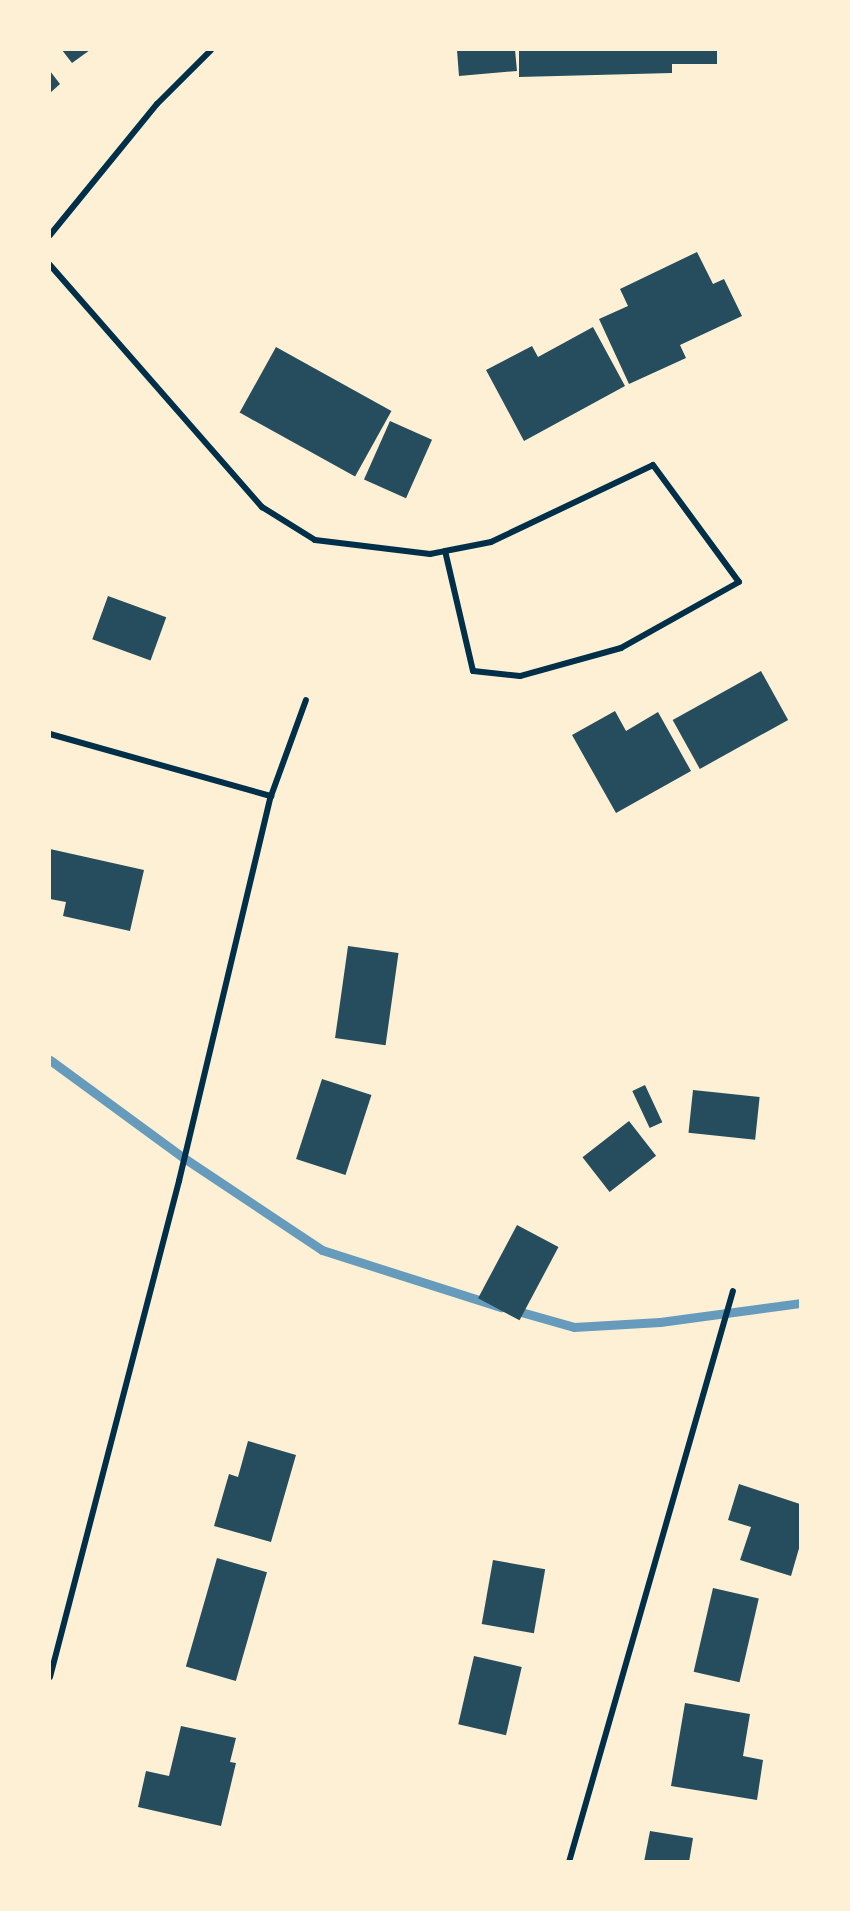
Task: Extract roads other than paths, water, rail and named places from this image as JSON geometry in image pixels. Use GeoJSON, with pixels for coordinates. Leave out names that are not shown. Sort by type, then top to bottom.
{"type":"FeatureCollection","features":[{"type":"Feature","properties":{"kind":"street"},"geometry":{"type":"LineString","coordinates":[[50,235],[157,104],[211,50]]}},
{"type":"Feature","properties":{"kind":"street"},"geometry":{"type":"LineString","coordinates":[[50,265],[262,507],[315,540],[430,554],[445,551],[491,542],[653,465],[739,582],[621,648],[520,676],[473,671],[445,551]]}},
{"type":"Feature","properties":{"kind":"street"},"geometry":{"type":"LineString","coordinates":[[50,1677],[52,1658],[179,1181],[271,796],[306,700]]}},
{"type":"Feature","properties":{"kind":"street"},"geometry":{"type":"LineString","coordinates":[[50,734],[271,796]]}},
{"type":"Feature","properties":{"kind":"street"},"geometry":{"type":"LineString","coordinates":[[569,1862],[733,1291]]}},
{"type":"Feature","properties":{"kind":"waterway"},"geometry":{"type":"LineString","coordinates":[[50,1060],[184,1158],[322,1250],[501,1307]]}},
{"type":"Feature","properties":{"kind":"waterway"},"geometry":{"type":"LineString","coordinates":[[514,1310],[574,1327],[660,1322],[800,1303]]}}]}
